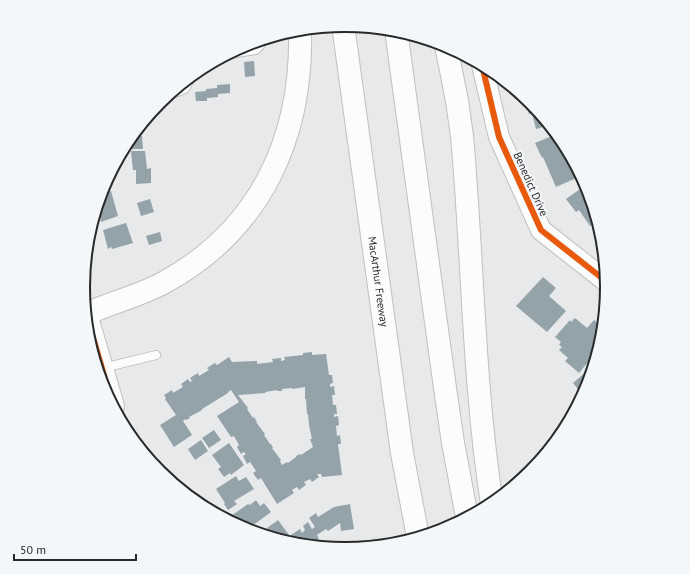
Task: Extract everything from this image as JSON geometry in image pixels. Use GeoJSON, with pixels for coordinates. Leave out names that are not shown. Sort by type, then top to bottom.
{"type":"FeatureCollection","features":[{"type":"Feature","properties":{"kind":"main road","name":"MacArthur Freeway"},"geometry":{"type":"LineString","coordinates":[[344,32],[401,446],[417,531]]}},
{"type":"Feature","properties":{"kind":"main road"},"geometry":{"type":"LineString","coordinates":[[91,310],[136,295],[164,282],[189,267],[214,249],[234,229],[253,205],[279,158],[287,134],[298,84],[300,36]]}},
{"type":"Feature","properties":{"kind":"main road"},"geometry":{"type":"LineString","coordinates":[[397,38],[445,388],[453,443],[466,511]]}},
{"type":"Feature","properties":{"kind":"main road"},"geometry":{"type":"LineString","coordinates":[[448,53],[462,136],[478,383],[485,456],[491,496]]}},
{"type":"Feature","properties":{"kind":"street","name":"Benedict Drive"},"geometry":{"type":"LineString","coordinates":[[484,73],[500,137],[541,230],[599,277]]}},
{"type":"Feature","properties":{"kind":"lane"},"geometry":{"type":"LineString","coordinates":[[246,52],[256,50],[259,47]]}},
{"type":"Feature","properties":{"kind":"lane"},"geometry":{"type":"LineString","coordinates":[[104,368],[156,355]]}},
{"type":"Feature","properties":{"kind":"building"},"geometry":{"type":"Polygon","coordinates":[[[254,61],[255,76],[245,77],[244,62],[254,61]]]}},
{"type":"Feature","properties":{"kind":"building"},"geometry":{"type":"Polygon","coordinates":[[[230,84],[230,93],[218,94],[218,97],[207,98],[207,101],[196,101],[195,92],[217,88],[217,85],[230,84]]]}},
{"type":"Feature","properties":{"kind":"building"},"geometry":{"type":"Polygon","coordinates":[[[532,114],[543,127],[536,129],[532,114]]]}},
{"type":"Feature","properties":{"kind":"building"},"geometry":{"type":"Polygon","coordinates":[[[140,136],[142,136],[143,149],[130,149],[140,136]]]}},
{"type":"Feature","properties":{"kind":"building"},"geometry":{"type":"Polygon","coordinates":[[[551,137],[576,178],[556,187],[535,143],[551,137]]]}},
{"type":"Feature","properties":{"kind":"building"},"geometry":{"type":"Polygon","coordinates":[[[131,151],[145,151],[147,169],[151,168],[151,183],[136,184],[136,170],[133,170],[131,151]]]}},
{"type":"Feature","properties":{"kind":"building"},"geometry":{"type":"Polygon","coordinates":[[[581,189],[592,225],[590,226],[579,210],[576,212],[566,199],[581,189]]]}},
{"type":"Feature","properties":{"kind":"building"},"geometry":{"type":"Polygon","coordinates":[[[111,191],[118,216],[101,222],[100,217],[108,192],[111,191]]]}},
{"type":"Feature","properties":{"kind":"building"},"geometry":{"type":"Polygon","coordinates":[[[150,199],[154,212],[141,216],[137,203],[150,199]]]}},
{"type":"Feature","properties":{"kind":"building"},"geometry":{"type":"Polygon","coordinates":[[[126,223],[133,243],[112,249],[111,247],[108,249],[103,230],[126,223]]]}},
{"type":"Feature","properties":{"kind":"building"},"geometry":{"type":"Polygon","coordinates":[[[160,232],[162,241],[149,245],[146,236],[160,232]]]}},
{"type":"Feature","properties":{"kind":"building"},"geometry":{"type":"Polygon","coordinates":[[[543,277],[556,288],[549,296],[566,311],[547,332],[516,306],[543,277]]]}},
{"type":"Feature","properties":{"kind":"building"},"geometry":{"type":"Polygon","coordinates":[[[575,318],[587,328],[594,320],[598,323],[588,362],[579,373],[565,361],[568,358],[559,350],[562,347],[559,345],[561,342],[555,337],[570,320],[571,322],[575,318]]]}},
{"type":"Feature","properties":{"kind":"building"},"geometry":{"type":"Polygon","coordinates":[[[312,352],[312,355],[326,354],[329,375],[332,375],[333,383],[330,384],[330,387],[334,386],[335,395],[332,395],[333,405],[336,405],[337,414],[334,414],[334,417],[338,416],[339,425],[336,426],[337,436],[340,435],[341,444],[338,444],[342,475],[322,477],[321,474],[317,474],[319,477],[312,482],[310,479],[304,482],[306,485],[299,490],[297,487],[292,490],[294,493],[277,504],[261,478],[258,480],[253,473],[256,471],[250,462],[247,464],[243,456],[246,454],[244,452],[241,454],[237,447],[239,445],[234,436],[231,437],[217,416],[239,402],[231,390],[189,417],[190,418],[183,421],[192,435],[174,447],[160,425],[176,415],[165,399],[166,398],[164,395],[172,390],[173,393],[183,387],[181,384],[188,379],[190,382],[192,381],[190,378],[198,373],[199,376],[209,370],[207,368],[215,363],[217,365],[229,357],[232,362],[257,361],[257,364],[273,362],[272,359],[281,358],[281,361],[285,360],[284,357],[303,355],[303,353],[312,352]],[[305,387],[282,389],[282,391],[277,390],[265,392],[266,393],[238,395],[265,434],[264,435],[271,444],[272,448],[281,460],[282,465],[287,462],[288,463],[296,456],[301,455],[313,447],[310,439],[312,439],[305,399],[305,387]]]}},
{"type":"Feature","properties":{"kind":"building"},"geometry":{"type":"Polygon","coordinates":[[[585,373],[579,390],[573,383],[585,373]]]}},
{"type":"Feature","properties":{"kind":"building"},"geometry":{"type":"Polygon","coordinates":[[[214,430],[221,440],[209,448],[202,438],[214,430]]]}},
{"type":"Feature","properties":{"kind":"building"},"geometry":{"type":"Polygon","coordinates":[[[201,440],[208,451],[195,460],[188,449],[201,440]]]}},
{"type":"Feature","properties":{"kind":"building"},"geometry":{"type":"Polygon","coordinates":[[[229,443],[244,465],[231,475],[230,473],[224,477],[218,469],[221,467],[212,455],[229,443]]]}},
{"type":"Feature","properties":{"kind":"building"},"geometry":{"type":"Polygon","coordinates":[[[236,476],[239,481],[246,477],[254,489],[234,501],[237,504],[228,510],[216,489],[236,476]]]}},
{"type":"Feature","properties":{"kind":"building"},"geometry":{"type":"Polygon","coordinates":[[[256,500],[260,506],[264,503],[271,512],[253,525],[231,516],[248,504],[250,505],[256,500]]]}},
{"type":"Feature","properties":{"kind":"building"},"geometry":{"type":"Polygon","coordinates":[[[350,504],[354,529],[341,531],[340,523],[328,531],[326,529],[317,535],[319,539],[317,540],[291,536],[300,529],[302,533],[305,530],[303,526],[308,522],[312,529],[315,527],[309,518],[316,513],[318,517],[334,507],[350,504]]]}},
{"type":"Feature","properties":{"kind":"building"},"geometry":{"type":"Polygon","coordinates":[[[278,520],[289,535],[268,530],[267,528],[278,520]]]}},
{"type":"Feature","properties":{"kind":"cycle path"},"geometry":{"type":"LineString","coordinates":[[484,73],[499,137],[541,230],[599,276]]}}]}
